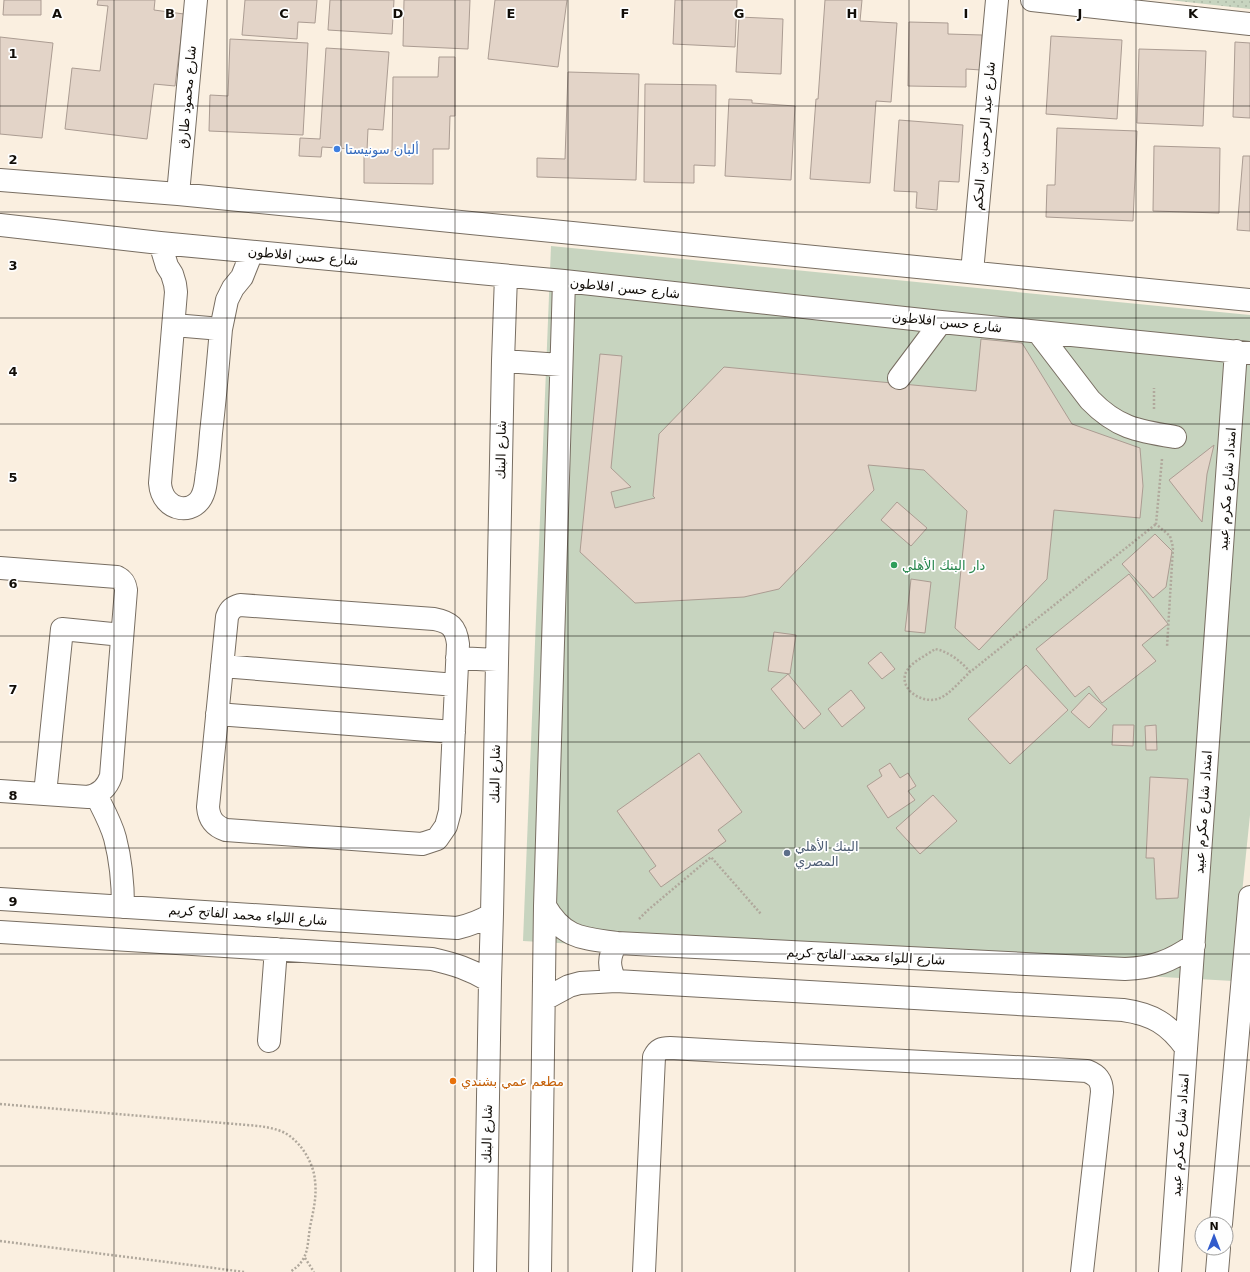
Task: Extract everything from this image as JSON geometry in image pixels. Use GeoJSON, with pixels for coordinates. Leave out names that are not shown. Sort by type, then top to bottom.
{"type":"FeatureCollection","features":[{"type":"Feature","properties":{"kind":"street","name":"شارع محمود طارق"},"geometry":{"type":"LineString","coordinates":[[178,194],[196,0]]}},
{"type":"Feature","properties":{"kind":"street","name":"شارع عبد الرحمن بن الحكم"},"geometry":{"type":"LineString","coordinates":[[972,272],[997,0]]}},
{"type":"Feature","properties":{"kind":"street"},"geometry":{"type":"LineString","coordinates":[[1032,0],[1250,24]]}},
{"type":"Feature","properties":{"kind":"street"},"geometry":{"type":"LineString","coordinates":[[0,180],[178,194],[1250,300]]}},
{"type":"Feature","properties":{"kind":"street","name":"شارع حسن افلاطون"},"geometry":{"type":"LineString","coordinates":[[0,225],[160,243],[564,281],[941,322],[1243,352]]}},
{"type":"Feature","properties":{"kind":"street"},"geometry":{"type":"LineString","coordinates":[[160,243],[166,266],[172,274],[175,284],[176,307],[160,483],[164,498],[176,507],[183,508],[197,503],[205,490],[210,453],[221,329],[227,300],[233,288],[242,277],[252,252]]}},
{"type":"Feature","properties":{"kind":"street","name":"شارع البنك"},"geometry":{"type":"LineString","coordinates":[[485,1272],[503,361],[506,276]]}},
{"type":"Feature","properties":{"kind":"street"},"geometry":{"type":"LineString","coordinates":[[540,1272],[545,999],[545,906],[564,281]]}},
{"type":"Feature","properties":{"kind":"street"},"geometry":{"type":"LineString","coordinates":[[898,378],[941,322]]}},
{"type":"Feature","properties":{"kind":"street"},"geometry":{"type":"LineString","coordinates":[[174,325],[221,329]]}},
{"type":"Feature","properties":{"kind":"street"},"geometry":{"type":"LineString","coordinates":[[1038,332],[1090,400],[1100,410],[1123,426],[1136,430],[1175,437]]}},
{"type":"Feature","properties":{"kind":"street","name":"امتداد شارع مكرم عبيد"},"geometry":{"type":"LineString","coordinates":[[1170,1272],[1194,944],[1242,396],[1243,352]]}},
{"type":"Feature","properties":{"kind":"street"},"geometry":{"type":"LineString","coordinates":[[503,361],[561,365]]}},
{"type":"Feature","properties":{"kind":"street"},"geometry":{"type":"LineString","coordinates":[[0,568],[117,577],[122,579],[126,590],[111,776],[108,783],[103,790],[96,795],[88,797],[0,791]]}},
{"type":"Feature","properties":{"kind":"street"},"geometry":{"type":"LineString","coordinates":[[240,605],[443,620],[451,626],[457,634],[457,658],[450,811],[446,826],[437,839],[422,844],[226,830],[218,827],[213,822],[209,815],[208,807],[217,714],[227,616],[229,611],[234,607],[240,605]]}},
{"type":"Feature","properties":{"kind":"street"},"geometry":{"type":"LineString","coordinates":[[46,794],[62,629],[122,635]]}},
{"type":"Feature","properties":{"kind":"street"},"geometry":{"type":"LineString","coordinates":[[457,658],[497,660]]}},
{"type":"Feature","properties":{"kind":"street"},"geometry":{"type":"LineString","coordinates":[[222,666],[456,685]]}},
{"type":"Feature","properties":{"kind":"street"},"geometry":{"type":"LineString","coordinates":[[217,714],[454,732]]}},
{"type":"Feature","properties":{"kind":"street"},"geometry":{"type":"LineString","coordinates":[[96,795],[107,816],[115,838],[122,878],[123,907]]}},
{"type":"Feature","properties":{"kind":"street"},"geometry":{"type":"LineString","coordinates":[[1222,1216],[1246,982],[1250,897]]}},
{"type":"Feature","properties":{"kind":"street","name":"شارع اللواء محمد الفاتح كريم"},"geometry":{"type":"LineString","coordinates":[[0,899],[457,928],[471,925],[492,914]]}},
{"type":"Feature","properties":{"kind":"street","name":"شارع اللواء محمد الفاتح كريم"},"geometry":{"type":"LineString","coordinates":[[545,906],[551,917],[569,933],[579,937],[617,943],[1125,969],[1139,969],[1168,961],[1182,954],[1194,944]]}},
{"type":"Feature","properties":{"kind":"street"},"geometry":{"type":"LineString","coordinates":[[432,959],[438,957],[446,947],[446,933],[442,927]]}},
{"type":"Feature","properties":{"kind":"street"},"geometry":{"type":"LineString","coordinates":[[0,932],[432,959],[462,966],[490,981]]}},
{"type":"Feature","properties":{"kind":"street"},"geometry":{"type":"LineString","coordinates":[[616,981],[612,974],[610,958],[612,950],[617,943]]}},
{"type":"Feature","properties":{"kind":"street"},"geometry":{"type":"LineString","coordinates":[[269,1041],[276,949]]}},
{"type":"Feature","properties":{"kind":"street"},"geometry":{"type":"LineString","coordinates":[[545,999],[569,986],[580,983],[616,981],[1123,1010],[1138,1012],[1152,1017],[1177,1035],[1186,1048]]}},
{"type":"Feature","properties":{"kind":"street"},"geometry":{"type":"LineString","coordinates":[[644,1272],[654,1057],[656,1052],[662,1048],[1087,1070],[1095,1074],[1102,1083],[1102,1092],[1082,1272]]}},
{"type":"Feature","properties":{"kind":"street"},"geometry":{"type":"LineString","coordinates":[[1217,1272],[1218,1256]]}},
{"type":"Feature","properties":{"kind":"path"},"geometry":{"type":"LineString","coordinates":[[970,672],[952,656],[939,650],[935,650],[911,666],[905,675],[905,681],[909,690],[919,698],[932,700],[939,699],[944,696],[970,672],[1156,524],[1162,456]]}},
{"type":"Feature","properties":{"kind":"path"},"geometry":{"type":"LineString","coordinates":[[1156,524],[1170,536],[1174,547],[1167,647]]}},
{"type":"Feature","properties":{"kind":"path"},"geometry":{"type":"LineString","coordinates":[[617,943],[648,910],[711,857],[761,914]]}},
{"type":"Feature","properties":{"kind":"path"},"geometry":{"type":"LineString","coordinates":[[0,1104],[247,1124],[267,1127],[284,1133],[299,1144],[310,1161],[316,1180],[315,1201],[305,1258],[298,1267],[290,1272]]}},
{"type":"Feature","properties":{"kind":"path"},"geometry":{"type":"LineString","coordinates":[[0,1241],[245,1272]]}},
{"type":"Feature","properties":{"kind":"path"},"geometry":{"type":"LineString","coordinates":[[305,1258],[314,1272]]}},
{"type":"Feature","properties":{"kind":"green space"},"geometry":{"type":"Polygon","coordinates":[[[1169,0],[1250,0],[1250,9],[1169,0]]]}},
{"type":"Feature","properties":{"kind":"green space","name":"دار البنك الأهلي"},"geometry":{"type":"Polygon","coordinates":[[[551,246],[1250,315],[1250,815],[1233,981],[523,941],[551,246]]]}},
{"type":"Feature","properties":{"kind":"building"},"geometry":{"type":"Polygon","coordinates":[[[4,0],[41,0],[41,15],[3,15],[4,0]]]}},
{"type":"Feature","properties":{"kind":"building"},"geometry":{"type":"Polygon","coordinates":[[[98,0],[155,0],[154,10],[184,14],[175,86],[154,84],[147,139],[65,129],[72,68],[100,71],[108,6],[97,5],[98,0]]]}},
{"type":"Feature","properties":{"kind":"building"},"geometry":{"type":"Polygon","coordinates":[[[245,0],[317,0],[315,23],[298,22],[297,39],[242,35],[245,0]]]}},
{"type":"Feature","properties":{"kind":"building"},"geometry":{"type":"Polygon","coordinates":[[[330,0],[394,0],[392,34],[328,30],[330,0]]]}},
{"type":"Feature","properties":{"kind":"building"},"geometry":{"type":"Polygon","coordinates":[[[404,0],[470,0],[468,49],[403,46],[404,0]]]}},
{"type":"Feature","properties":{"kind":"building"},"geometry":{"type":"Polygon","coordinates":[[[495,0],[567,0],[558,67],[488,59],[495,0]]]}},
{"type":"Feature","properties":{"kind":"building"},"geometry":{"type":"Polygon","coordinates":[[[675,0],[737,0],[735,47],[673,44],[675,0]]]}},
{"type":"Feature","properties":{"kind":"building"},"geometry":{"type":"Polygon","coordinates":[[[825,0],[862,0],[860,21],[897,23],[891,102],[876,101],[870,183],[810,179],[816,99],[818,99],[825,0]]]}},
{"type":"Feature","properties":{"kind":"building"},"geometry":{"type":"Polygon","coordinates":[[[739,17],[783,19],[781,74],[736,72],[739,17]]]}},
{"type":"Feature","properties":{"kind":"building"},"geometry":{"type":"Polygon","coordinates":[[[909,22],[948,23],[948,34],[982,35],[981,70],[966,69],[966,87],[908,86],[909,22]]]}},
{"type":"Feature","properties":{"kind":"building"},"geometry":{"type":"Polygon","coordinates":[[[1051,36],[1122,40],[1117,119],[1046,114],[1051,36]]]}},
{"type":"Feature","properties":{"kind":"building"},"geometry":{"type":"Polygon","coordinates":[[[0,37],[53,43],[42,138],[0,134],[0,37]]]}},
{"type":"Feature","properties":{"kind":"building"},"geometry":{"type":"Polygon","coordinates":[[[230,39],[308,43],[303,135],[209,131],[210,95],[228,96],[230,39]]]}},
{"type":"Feature","properties":{"kind":"building"},"geometry":{"type":"Polygon","coordinates":[[[1235,42],[1250,43],[1250,118],[1233,117],[1235,42]]]}},
{"type":"Feature","properties":{"kind":"building"},"geometry":{"type":"Polygon","coordinates":[[[326,48],[389,52],[383,130],[368,129],[367,150],[322,147],[321,157],[299,156],[300,138],[320,139],[326,48]]]}},
{"type":"Feature","properties":{"kind":"building"},"geometry":{"type":"Polygon","coordinates":[[[1139,49],[1206,51],[1203,126],[1137,123],[1139,49]]]}},
{"type":"Feature","properties":{"kind":"building"},"geometry":{"type":"Polygon","coordinates":[[[439,57],[455,57],[455,116],[450,116],[449,149],[433,149],[433,184],[364,183],[364,150],[392,151],[393,77],[438,77],[439,57]]]}},
{"type":"Feature","properties":{"kind":"building"},"geometry":{"type":"Polygon","coordinates":[[[568,72],[639,74],[636,180],[537,177],[537,158],[565,159],[568,72]]]}},
{"type":"Feature","properties":{"kind":"building"},"geometry":{"type":"Polygon","coordinates":[[[645,84],[716,85],[715,166],[694,165],[694,183],[644,182],[645,84]]]}},
{"type":"Feature","properties":{"kind":"building"},"geometry":{"type":"Polygon","coordinates":[[[729,99],[752,100],[752,103],[795,106],[791,180],[725,176],[729,99]]]}},
{"type":"Feature","properties":{"kind":"building"},"geometry":{"type":"Polygon","coordinates":[[[899,120],[963,125],[959,182],[939,181],[937,210],[916,208],[917,192],[894,191],[899,120]]]}},
{"type":"Feature","properties":{"kind":"building"},"geometry":{"type":"Polygon","coordinates":[[[1057,128],[1137,131],[1133,221],[1046,217],[1047,185],[1055,185],[1057,128]]]}},
{"type":"Feature","properties":{"kind":"building"},"geometry":{"type":"Polygon","coordinates":[[[1154,146],[1220,148],[1219,213],[1153,211],[1154,146]]]}},
{"type":"Feature","properties":{"kind":"building"},"geometry":{"type":"Polygon","coordinates":[[[1243,156],[1250,156],[1250,231],[1237,230],[1243,156]]]}},
{"type":"Feature","properties":{"kind":"building"},"geometry":{"type":"Polygon","coordinates":[[[981,339],[1022,343],[1072,424],[1140,448],[1143,486],[1140,518],[1054,510],[1047,579],[979,650],[955,628],[967,511],[924,470],[868,465],[874,490],[779,589],[744,597],[635,603],[580,552],[600,354],[622,356],[611,468],[631,487],[611,492],[615,508],[655,498],[653,496],[659,434],[724,367],[976,391],[981,339]]]}},
{"type":"Feature","properties":{"kind":"building"},"geometry":{"type":"Polygon","coordinates":[[[1214,445],[1207,474],[1202,522],[1169,480],[1214,445]]]}},
{"type":"Feature","properties":{"kind":"building"},"geometry":{"type":"Polygon","coordinates":[[[897,502],[927,528],[911,546],[881,520],[897,502]]]}},
{"type":"Feature","properties":{"kind":"building"},"geometry":{"type":"Polygon","coordinates":[[[1155,534],[1172,551],[1166,587],[1153,598],[1122,564],[1155,534]]]}},
{"type":"Feature","properties":{"kind":"building"},"geometry":{"type":"Polygon","coordinates":[[[1129,574],[1168,624],[1142,645],[1156,661],[1102,703],[1089,686],[1075,697],[1036,649],[1129,574]]]}},
{"type":"Feature","properties":{"kind":"building"},"geometry":{"type":"Polygon","coordinates":[[[911,579],[931,582],[925,633],[905,631],[911,579]]]}},
{"type":"Feature","properties":{"kind":"building"},"geometry":{"type":"Polygon","coordinates":[[[774,632],[796,635],[790,674],[768,671],[774,632]]]}},
{"type":"Feature","properties":{"kind":"building"},"geometry":{"type":"Polygon","coordinates":[[[881,652],[895,669],[882,679],[868,663],[881,652]]]}},
{"type":"Feature","properties":{"kind":"building"},"geometry":{"type":"Polygon","coordinates":[[[1026,665],[1068,710],[1010,764],[968,719],[1026,665]]]}},
{"type":"Feature","properties":{"kind":"building"},"geometry":{"type":"Polygon","coordinates":[[[788,674],[821,714],[804,729],[771,689],[788,674]]]}},
{"type":"Feature","properties":{"kind":"building"},"geometry":{"type":"Polygon","coordinates":[[[851,690],[865,708],[842,727],[828,709],[851,690]]]}},
{"type":"Feature","properties":{"kind":"building"},"geometry":{"type":"Polygon","coordinates":[[[1089,693],[1107,709],[1089,728],[1071,712],[1089,693]]]}},
{"type":"Feature","properties":{"kind":"building"},"geometry":{"type":"Polygon","coordinates":[[[1113,725],[1134,725],[1133,746],[1112,745],[1113,725]]]}},
{"type":"Feature","properties":{"kind":"building"},"geometry":{"type":"Polygon","coordinates":[[[1156,725],[1157,750],[1146,750],[1145,726],[1156,725]]]}},
{"type":"Feature","properties":{"kind":"building"},"geometry":{"type":"Polygon","coordinates":[[[699,753],[742,812],[718,830],[726,841],[661,887],[649,871],[656,866],[617,811],[699,753]]]}},
{"type":"Feature","properties":{"kind":"building"},"geometry":{"type":"Polygon","coordinates":[[[890,763],[900,778],[908,773],[916,786],[908,791],[915,800],[888,818],[867,786],[882,776],[879,770],[890,763]]]}},
{"type":"Feature","properties":{"kind":"building"},"geometry":{"type":"Polygon","coordinates":[[[1150,777],[1188,779],[1178,898],[1156,899],[1154,858],[1146,858],[1150,777]]]}},
{"type":"Feature","properties":{"kind":"building"},"geometry":{"type":"Polygon","coordinates":[[[933,795],[957,821],[920,854],[896,828],[933,795]]]}},
{"type":"Feature","properties":{"kind":"place","name":"ألبان سونيستا"},"geometry":{"type":"Point","coordinates":[337,149]}},
{"type":"Feature","properties":{"kind":"place","name":"دار البنك الأهلي"},"geometry":{"type":"Point","coordinates":[894,565]}},
{"type":"Feature","properties":{"kind":"place","name":"البنك الأهلي المصري"},"geometry":{"type":"Point","coordinates":[787,853]}},
{"type":"Feature","properties":{"kind":"place","name":"مطعم عمي بشندي"},"geometry":{"type":"Point","coordinates":[453,1081]}}]}
